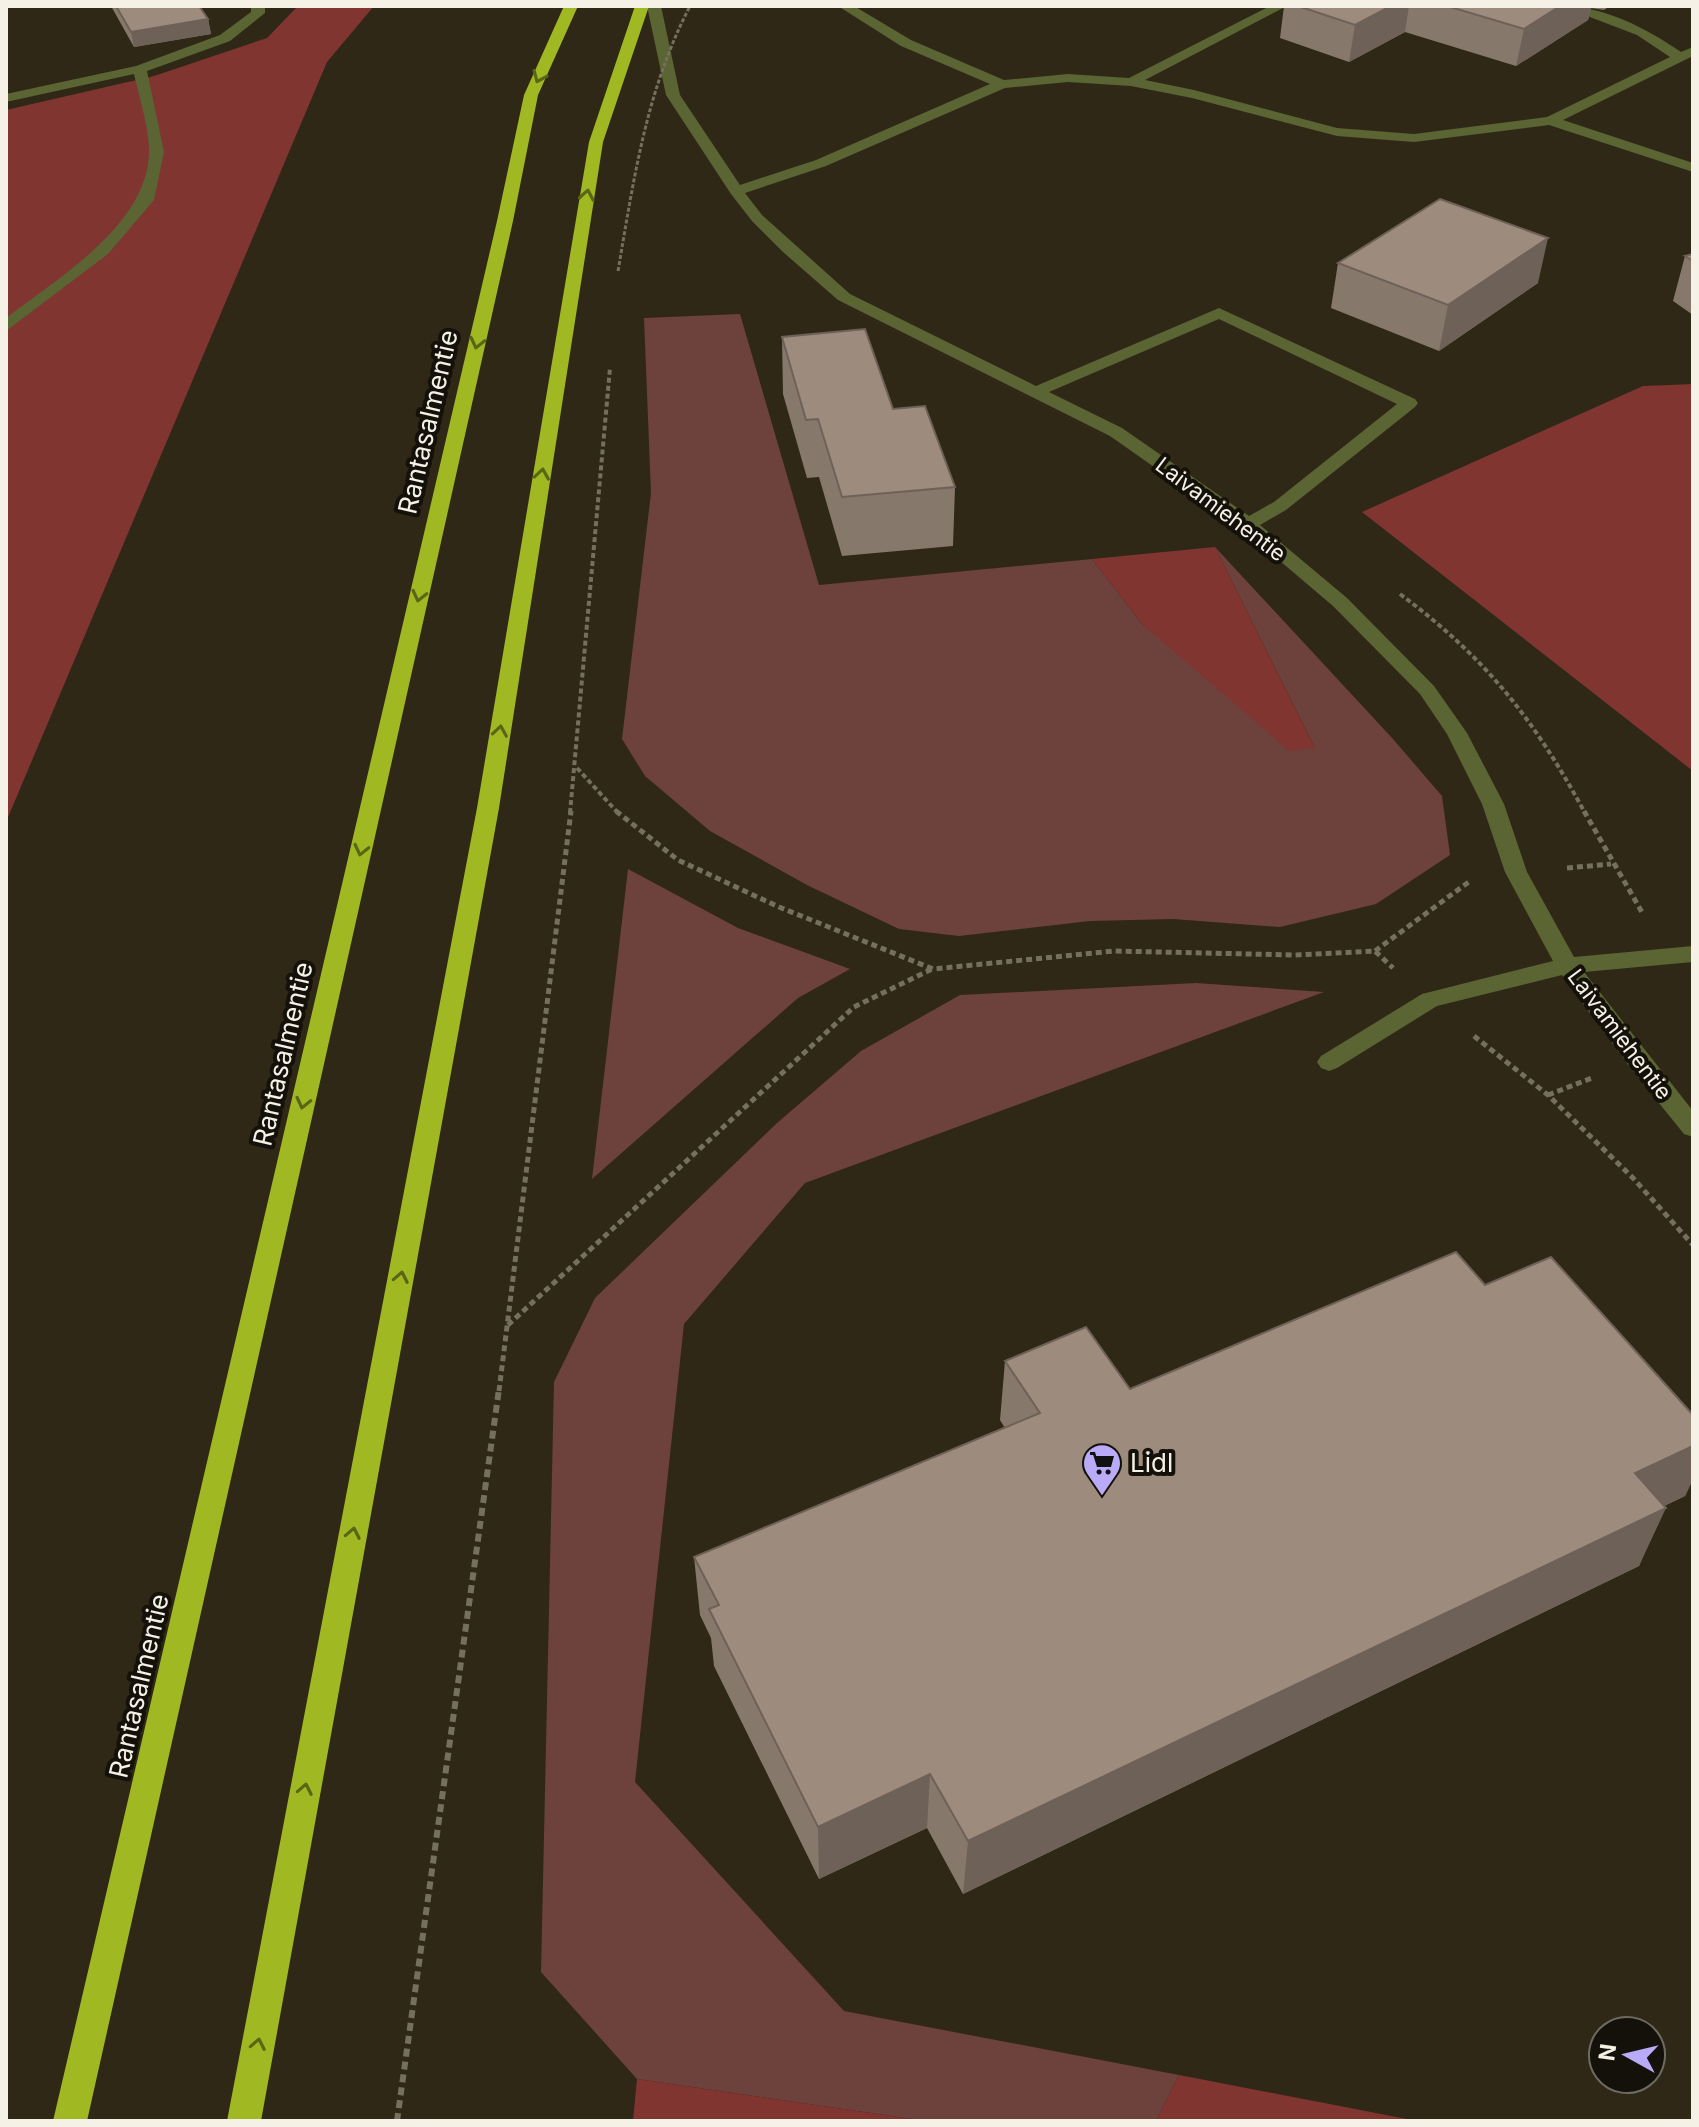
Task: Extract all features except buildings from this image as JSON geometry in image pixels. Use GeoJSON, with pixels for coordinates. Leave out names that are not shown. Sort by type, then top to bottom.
{"type":"FeatureCollection","features":[{"type":"Feature","properties":{"kind":"highway","name":"Rantasalmentie"},"geometry":{"type":"LineString","coordinates":[[70,2121],[531,95],[571,6]]}},
{"type":"Feature","properties":{"kind":"highway"},"geometry":{"type":"LineString","coordinates":[[244,2121],[488,808],[596,142],[642,6]]}},
{"type":"Feature","properties":{"kind":"street"},"geometry":{"type":"LineString","coordinates":[[6,98],[140,69],[225,38],[258,13],[258,6]]}},
{"type":"Feature","properties":{"kind":"street","name":"Laivamiehentie"},"geometry":{"type":"LineString","coordinates":[[654,6],[673,95],[757,218],[844,297],[1116,432],[1248,524],[1340,602],[1427,690],[1457,733],[1493,804],[1516,872],[1567,966],[1637,1060],[1693,1128]]}},
{"type":"Feature","properties":{"kind":"street"},"geometry":{"type":"LineString","coordinates":[[845,6],[906,43],[1002,84]]}},
{"type":"Feature","properties":{"kind":"street"},"geometry":{"type":"LineString","coordinates":[[1131,82],[1280,6]]}},
{"type":"Feature","properties":{"kind":"street"},"geometry":{"type":"LineString","coordinates":[[1568,6],[1642,32],[1686,54]]}},
{"type":"Feature","properties":{"kind":"street"},"geometry":{"type":"LineString","coordinates":[[736,191],[821,163],[1002,84],[1068,78],[1131,82],[1194,94],[1337,132],[1414,138],[1550,121],[1686,54]]}},
{"type":"Feature","properties":{"kind":"street"},"geometry":{"type":"LineString","coordinates":[[6,326],[102,251],[146,200],[157,152],[140,69]]}},
{"type":"Feature","properties":{"kind":"street"},"geometry":{"type":"LineString","coordinates":[[1550,121],[1693,168]]}},
{"type":"Feature","properties":{"kind":"street"},"geometry":{"type":"LineString","coordinates":[[1038,391],[1219,313],[1409,403],[1280,506],[1248,524]]}},
{"type":"Feature","properties":{"kind":"street"},"geometry":{"type":"LineString","coordinates":[[1329,1062],[1430,1000],[1567,966],[1693,954]]}},
{"type":"Feature","properties":{"kind":"path"},"geometry":{"type":"LineString","coordinates":[[617,287],[644,123],[676,33],[690,6]]}},
{"type":"Feature","properties":{"kind":"path"},"geometry":{"type":"LineString","coordinates":[[397,2121],[508,1325],[576,767],[610,364]]}},
{"type":"Feature","properties":{"kind":"path"},"geometry":{"type":"LineString","coordinates":[[576,767],[622,817],[678,860],[779,907],[933,969]]}},
{"type":"Feature","properties":{"kind":"path"},"geometry":{"type":"LineString","coordinates":[[508,1325],[854,1007],[933,969],[1114,951],[1294,955],[1375,951],[1430,1000],[1548,1095],[1633,1178],[1693,1245]]}},
{"type":"Feature","properties":{"kind":"shaded area"},"geometry":{"type":"Polygon","coordinates":[[[298,6],[374,6],[327,62],[6,822],[6,110],[154,76],[267,38],[298,6]]]}},
{"type":"Feature","properties":{"kind":"shaded area"},"geometry":{"type":"Polygon","coordinates":[[[740,314],[819,585],[1092,559],[1142,624],[1315,748],[1215,547],[1442,796],[1450,855],[1376,904],[1280,927],[1173,919],[1090,921],[959,936],[899,929],[807,885],[710,831],[645,776],[622,739],[651,493],[644,318],[740,314]]]}},
{"type":"Feature","properties":{"kind":"shaded area"},"geometry":{"type":"Polygon","coordinates":[[[1693,384],[1693,771],[1362,512],[1643,386],[1693,384]]]}},
{"type":"Feature","properties":{"kind":"shaded area"},"geometry":{"type":"Polygon","coordinates":[[[1215,547],[1315,748],[1289,751],[1142,624],[1092,559],[1215,547]]]}},
{"type":"Feature","properties":{"kind":"shaded area"},"geometry":{"type":"Polygon","coordinates":[[[628,869],[738,928],[850,969],[798,998],[592,1179],[628,869]]]}},
{"type":"Feature","properties":{"kind":"shaded area"},"geometry":{"type":"Polygon","coordinates":[[[1196,983],[1324,992],[805,1183],[684,1324],[635,1782],[844,2011],[1179,2075],[1156,2121],[926,2121],[637,2079],[541,1972],[554,1382],[595,1298],[777,1123],[861,1051],[960,995],[1196,983]]]}},
{"type":"Feature","properties":{"kind":"shaded area"},"geometry":{"type":"Polygon","coordinates":[[[1179,2075],[1417,2121],[1156,2121],[1179,2075]]]}},
{"type":"Feature","properties":{"kind":"shaded area"},"geometry":{"type":"Polygon","coordinates":[[[637,2079],[926,2121],[633,2121],[637,2079]]]}},
{"type":"Feature","properties":{"kind":"place","name":"Lidl"},"geometry":{"type":"Point","coordinates":[1102,1497]}}]}
